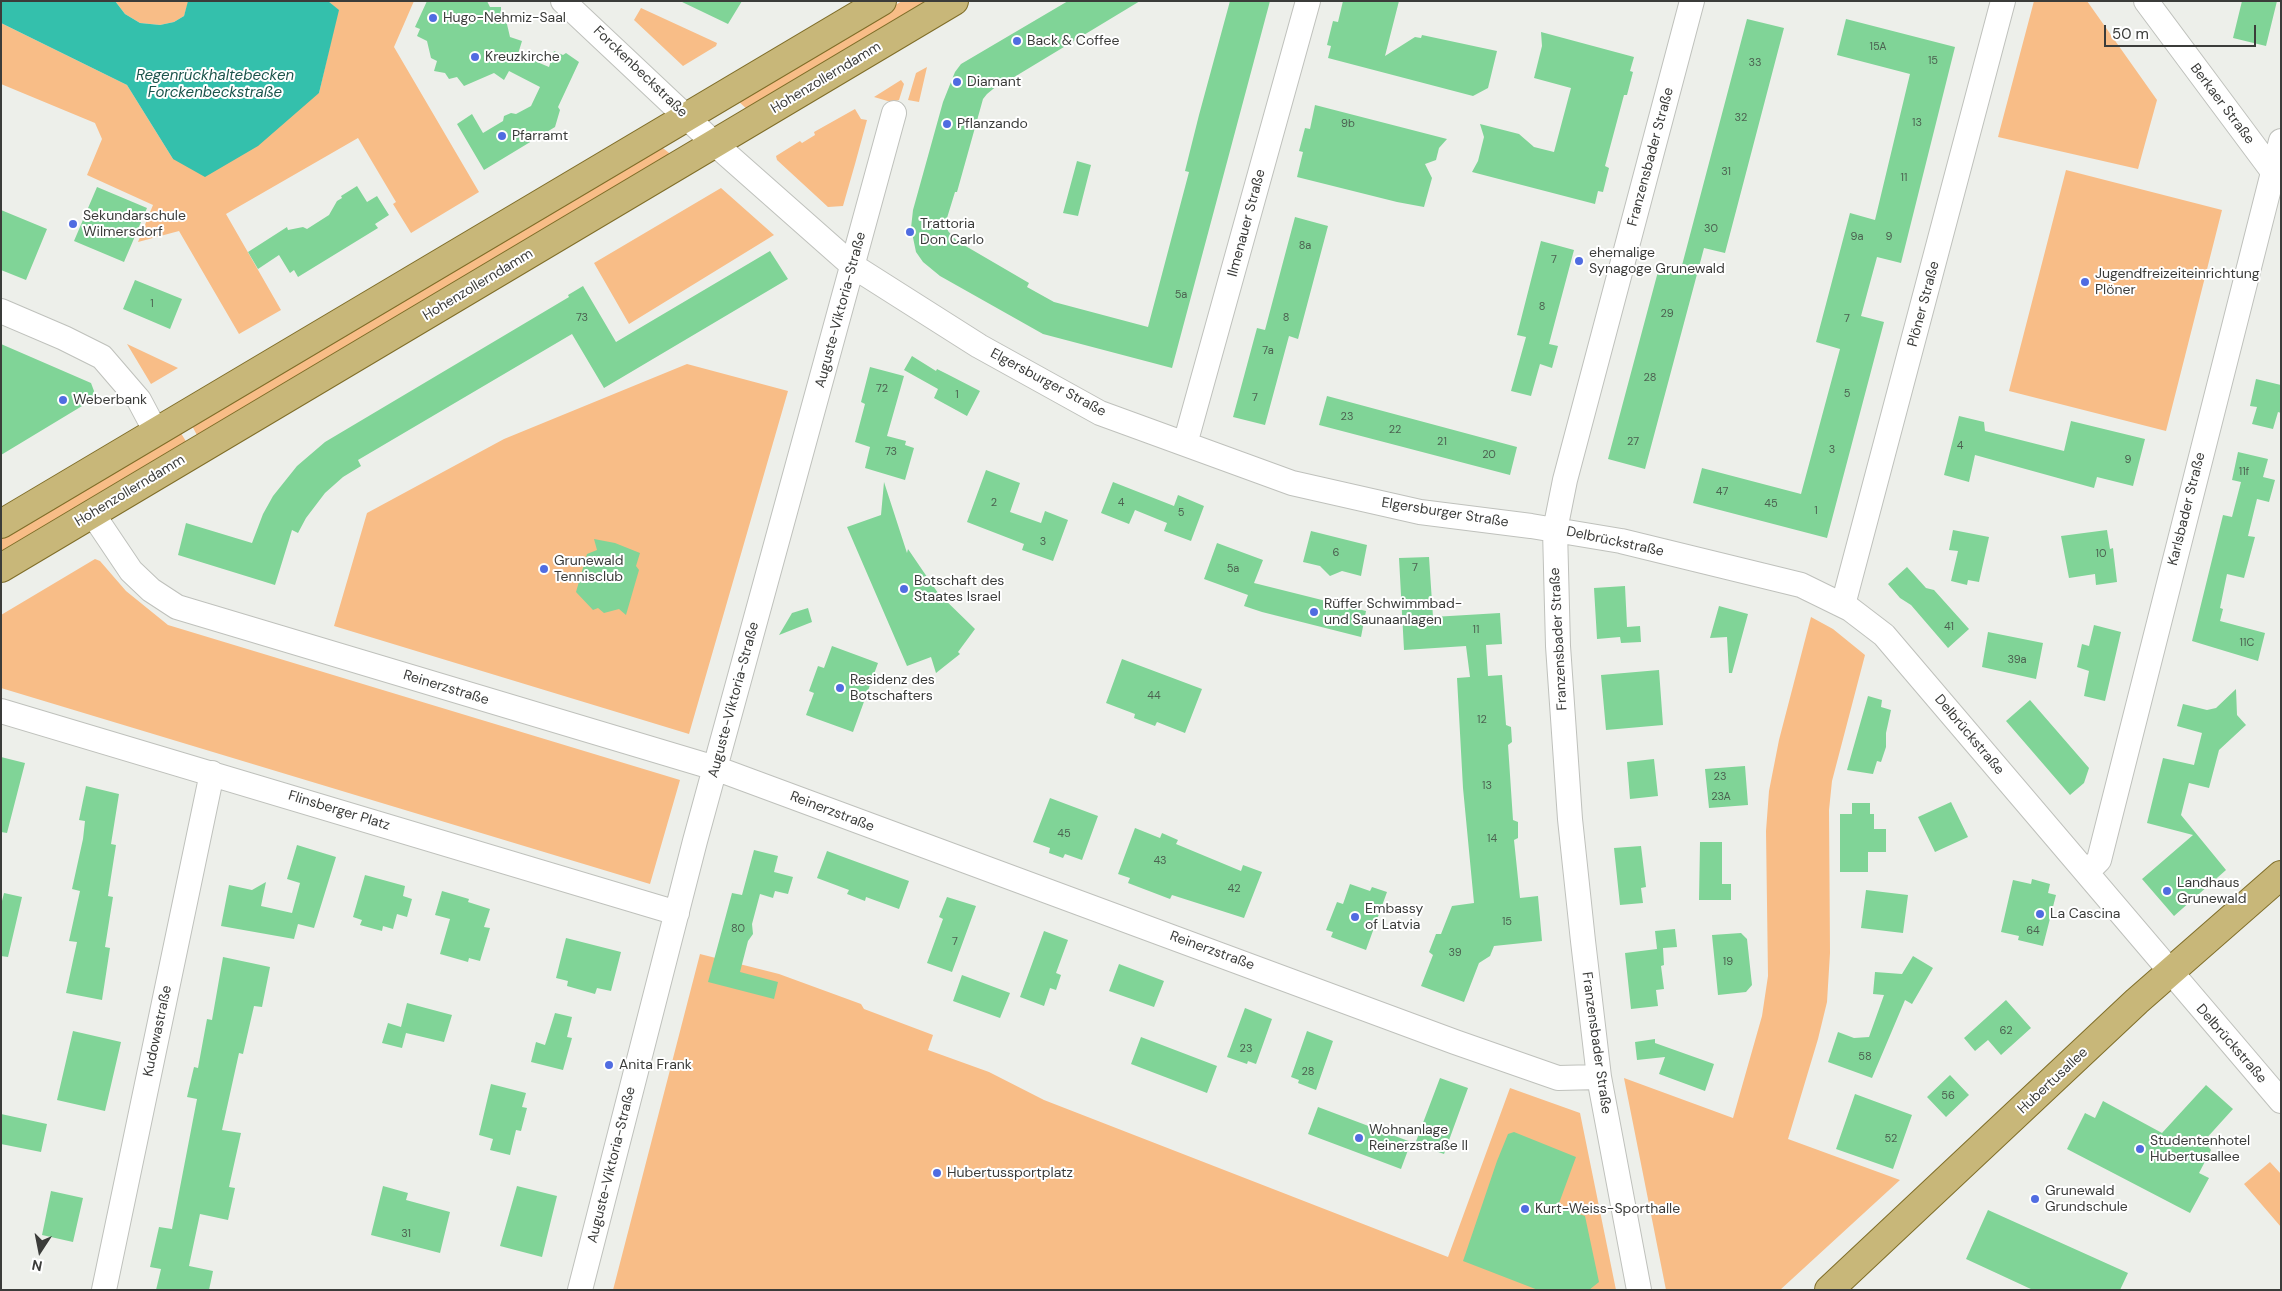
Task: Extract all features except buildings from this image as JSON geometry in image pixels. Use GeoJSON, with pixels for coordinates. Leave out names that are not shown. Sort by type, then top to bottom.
{"type":"FeatureCollection","features":[{"type":"Feature","properties":{"kind":"main road"},"geometry":{"type":"LineString","coordinates":[[1,524],[882,1]]}},
{"type":"Feature","properties":{"kind":"main road","name":"Hohenzollerndamm"},"geometry":{"type":"LineString","coordinates":[[1,568],[954,1]]}},
{"type":"Feature","properties":{"kind":"main road","name":"Hubertusallee"},"geometry":{"type":"LineString","coordinates":[[1828,1290],[2170,973],[2281,875]]}},
{"type":"Feature","properties":{"kind":"street","name":"Forckenbeckstraße"},"geometry":{"type":"LineString","coordinates":[[563,1],[715,144]]}},
{"type":"Feature","properties":{"kind":"street","name":"Ilmenauer Straße"},"geometry":{"type":"LineString","coordinates":[[1185,444],[1308,1]]}},
{"type":"Feature","properties":{"kind":"street","name":"Franzensbader Straße"},"geometry":{"type":"LineString","coordinates":[[1639,1290],[1599,1077],[1570,820],[1558,646],[1555,530],[1565,480],[1692,1]]}},
{"type":"Feature","properties":{"kind":"street","name":"Plöner Straße"},"geometry":{"type":"LineString","coordinates":[[1843,605],[2003,1]]}},
{"type":"Feature","properties":{"kind":"street","name":"Berkaer Straße"},"geometry":{"type":"LineString","coordinates":[[2146,1],[2277,177]]}},
{"type":"Feature","properties":{"kind":"street","name":"Auguste-Viktoria-Straße"},"geometry":{"type":"LineString","coordinates":[[580,1290],[715,768],[894,113]]}},
{"type":"Feature","properties":{"kind":"street","name":"Karlsbader Straße"},"geometry":{"type":"LineString","coordinates":[[2087,872],[2099,860],[2277,177],[2281,141]]}},
{"type":"Feature","properties":{"kind":"street","name":"Elgersburger Straße"},"geometry":{"type":"LineString","coordinates":[[715,144],[853,266],[979,346],[1100,413],[1292,483],[1420,512],[1555,530]]}},
{"type":"Feature","properties":{"kind":"street"},"geometry":{"type":"LineString","coordinates":[[1,311],[64,338],[102,357],[138,400],[156,432]]}},
{"type":"Feature","properties":{"kind":"street","name":"Reinerzstraße"},"geometry":{"type":"LineString","coordinates":[[92,513],[131,571],[151,590],[177,607],[715,768],[1455,1042],[1558,1078],[1599,1077]]}},
{"type":"Feature","properties":{"kind":"street","name":"Delbrückstraße"},"geometry":{"type":"LineString","coordinates":[[1555,530],[1621,542],[1801,586],[1843,605],[1884,635],[2281,1101]]}},
{"type":"Feature","properties":{"kind":"street","name":"Flinsberger Platz"},"geometry":{"type":"LineString","coordinates":[[1,711],[677,913]]}},
{"type":"Feature","properties":{"kind":"street","name":"Kudowastraße"},"geometry":{"type":"LineString","coordinates":[[104,1290],[212,773]]}},
{"type":"Feature","properties":{"kind":"shaded area"},"geometry":{"type":"Polygon","coordinates":[[[115,1],[188,1],[188,3],[184,16],[174,22],[160,25],[140,23],[125,14],[115,1]]]}},
{"type":"Feature","properties":{"kind":"shaded area"},"geometry":{"type":"Polygon","coordinates":[[[328,1],[414,1],[394,47],[479,192],[411,233],[393,204],[396,202],[358,138],[226,214],[281,310],[239,334],[179,231],[138,242],[153,205],[87,175],[102,139],[95,123],[1,84],[1,23],[127,85],[173,159],[319,93],[338,10],[328,1]]]}},
{"type":"Feature","properties":{"kind":"shaded area"},"geometry":{"type":"Polygon","coordinates":[[[902,1],[933,1],[749,111],[737,100],[902,1]]]}},
{"type":"Feature","properties":{"kind":"shaded area"},"geometry":{"type":"Polygon","coordinates":[[[2034,1],[2087,1],[2157,100],[2138,169],[1998,137],[2034,1]]]}},
{"type":"Feature","properties":{"kind":"shaded area"},"geometry":{"type":"Polygon","coordinates":[[[641,8],[717,43],[716,46],[683,66],[634,20],[641,8]]]}},
{"type":"Feature","properties":{"kind":"shaded area"},"geometry":{"type":"Polygon","coordinates":[[[927,67],[919,102],[908,100],[916,73],[927,67]]]}},
{"type":"Feature","properties":{"kind":"shaded area"},"geometry":{"type":"Polygon","coordinates":[[[901,80],[904,84],[899,100],[891,102],[874,97],[901,80]]]}},
{"type":"Feature","properties":{"kind":"shaded area"},"geometry":{"type":"Polygon","coordinates":[[[855,109],[861,119],[867,120],[855,164],[843,206],[828,207],[777,160],[776,156],[800,141],[802,143],[815,135],[814,132],[855,109]]]}},
{"type":"Feature","properties":{"kind":"shaded area"},"geometry":{"type":"Polygon","coordinates":[[[659,145],[673,156],[198,437],[190,422],[659,145]]]}},
{"type":"Feature","properties":{"kind":"shaded area"},"geometry":{"type":"Polygon","coordinates":[[[2066,170],[2222,210],[2166,431],[2009,391],[2066,170]]]}},
{"type":"Feature","properties":{"kind":"shaded area"},"geometry":{"type":"Polygon","coordinates":[[[721,188],[774,235],[629,324],[594,263],[721,188]]]}},
{"type":"Feature","properties":{"kind":"shaded area"},"geometry":{"type":"Polygon","coordinates":[[[127,344],[178,368],[151,384],[127,344]]]}},
{"type":"Feature","properties":{"kind":"shaded area","name":"Grunewald Tennisclub"},"geometry":{"type":"Polygon","coordinates":[[[687,364],[788,391],[689,734],[334,626],[367,513],[504,439],[687,364]]]}},
{"type":"Feature","properties":{"kind":"shaded area"},"geometry":{"type":"Polygon","coordinates":[[[179,430],[187,443],[1,553],[1,535],[179,430]]]}},
{"type":"Feature","properties":{"kind":"shaded area"},"geometry":{"type":"Polygon","coordinates":[[[95,559],[100,561],[126,591],[168,625],[680,780],[650,884],[1,688],[1,615],[95,559]]]}},
{"type":"Feature","properties":{"kind":"shaded area"},"geometry":{"type":"Polygon","coordinates":[[[1811,617],[1833,629],[1865,655],[1832,781],[1829,810],[1830,953],[1827,1002],[1788,1139],[1900,1180],[1780,1290],[1666,1290],[1624,1078],[1733,1118],[1762,1016],[1768,976],[1766,831],[1769,791],[1779,740],[1811,617]]]}},
{"type":"Feature","properties":{"kind":"shaded area","name":"Hubertussportplatz"},"geometry":{"type":"Polygon","coordinates":[[[700,954],[779,974],[861,1004],[864,1009],[933,1035],[928,1050],[989,1072],[1044,1100],[1448,1257],[1510,1088],[1580,1113],[1616,1290],[613,1290],[700,954]]]}},
{"type":"Feature","properties":{"kind":"shaded area"},"geometry":{"type":"Polygon","coordinates":[[[2270,1162],[2281,1174],[2281,1227],[2244,1184],[2270,1162]]]}},
{"type":"Feature","properties":{"kind":"water","name":"Regenrückhaltebecken Forckenbeckstraße"},"geometry":{"type":"Polygon","coordinates":[[[1,1],[115,1],[125,14],[140,23],[160,25],[174,22],[184,16],[188,1],[328,1],[339,10],[319,93],[258,146],[205,177],[173,159],[127,85],[1,23],[1,1]]]}},
{"type":"Feature","properties":{"kind":"place","name":"Hugo-Nehmiz-Saal"},"geometry":{"type":"Point","coordinates":[433,18]}},
{"type":"Feature","properties":{"kind":"place","name":"Back & Coffee"},"geometry":{"type":"Point","coordinates":[1017,41]}},
{"type":"Feature","properties":{"kind":"place","name":"Kreuzkirche"},"geometry":{"type":"Point","coordinates":[475,57]}},
{"type":"Feature","properties":{"kind":"place","name":"Diamant"},"geometry":{"type":"Point","coordinates":[957,82]}},
{"type":"Feature","properties":{"kind":"place","name":"Pflanzando"},"geometry":{"type":"Point","coordinates":[947,124]}},
{"type":"Feature","properties":{"kind":"place","name":"Pfarramt"},"geometry":{"type":"Point","coordinates":[502,136]}},
{"type":"Feature","properties":{"kind":"place","name":"Sekundarschule Wilmersdorf"},"geometry":{"type":"Point","coordinates":[73,224]}},
{"type":"Feature","properties":{"kind":"place","name":"Trattoria Don Carlo"},"geometry":{"type":"Point","coordinates":[910,232]}},
{"type":"Feature","properties":{"kind":"place","name":"ehemalige Synagoge Grunewald"},"geometry":{"type":"Point","coordinates":[1579,261]}},
{"type":"Feature","properties":{"kind":"place","name":"Jugendfreizeiteinrichtung Plöner"},"geometry":{"type":"Point","coordinates":[2085,282]}},
{"type":"Feature","properties":{"kind":"place","name":"Weberbank"},"geometry":{"type":"Point","coordinates":[63,400]}},
{"type":"Feature","properties":{"kind":"place","name":"Grunewald Tennisclub"},"geometry":{"type":"Point","coordinates":[544,569]}},
{"type":"Feature","properties":{"kind":"place","name":"Botschaft des Staates Israel"},"geometry":{"type":"Point","coordinates":[904,589]}},
{"type":"Feature","properties":{"kind":"place","name":"Rüffer Schwimmbad- und Saunaanlagen"},"geometry":{"type":"Point","coordinates":[1314,612]}},
{"type":"Feature","properties":{"kind":"place","name":"Residenz des Botschafters"},"geometry":{"type":"Point","coordinates":[840,688]}},
{"type":"Feature","properties":{"kind":"place","name":"Landhaus Grunewald"},"geometry":{"type":"Point","coordinates":[2167,891]}},
{"type":"Feature","properties":{"kind":"place","name":"La Cascina"},"geometry":{"type":"Point","coordinates":[2040,914]}},
{"type":"Feature","properties":{"kind":"place","name":"Embassy of Latvia"},"geometry":{"type":"Point","coordinates":[1355,917]}},
{"type":"Feature","properties":{"kind":"place","name":"Anita Frank"},"geometry":{"type":"Point","coordinates":[609,1065]}},
{"type":"Feature","properties":{"kind":"place","name":"Wohnanlage Reinerzstraße II"},"geometry":{"type":"Point","coordinates":[1359,1138]}},
{"type":"Feature","properties":{"kind":"place","name":"Studentenhotel Hubertusallee"},"geometry":{"type":"Point","coordinates":[2140,1149]}},
{"type":"Feature","properties":{"kind":"place","name":"Hubertussportplatz"},"geometry":{"type":"Point","coordinates":[937,1173]}},
{"type":"Feature","properties":{"kind":"place","name":"Grunewald Grundschule"},"geometry":{"type":"Point","coordinates":[2035,1199]}},
{"type":"Feature","properties":{"kind":"place","name":"Kurt-Weiss-Sporthalle"},"geometry":{"type":"Point","coordinates":[1525,1209]}}]}
